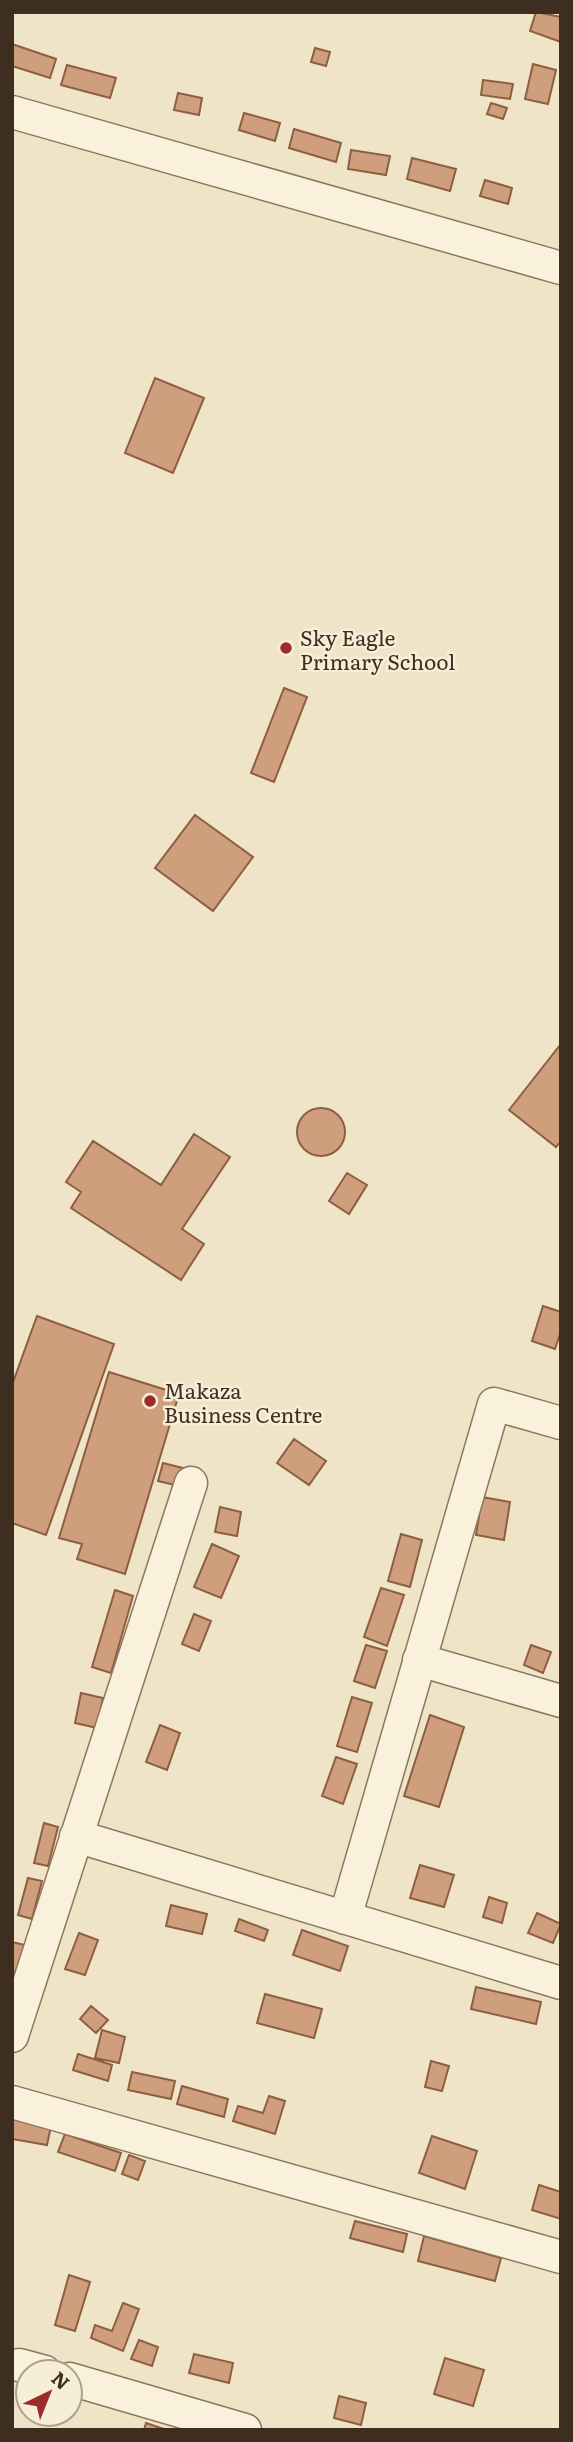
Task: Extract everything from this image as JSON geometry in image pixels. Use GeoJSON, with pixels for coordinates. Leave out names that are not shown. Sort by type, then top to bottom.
{"type":"FeatureCollection","features":[{"type":"Feature","properties":{"kind":"street"},"geometry":{"type":"LineString","coordinates":[[12,112],[561,268]]}},
{"type":"Feature","properties":{"kind":"street"},"geometry":{"type":"LineString","coordinates":[[345,1917],[494,1404],[561,1423]]}},
{"type":"Feature","properties":{"kind":"street"},"geometry":{"type":"LineString","coordinates":[[12,2036],[191,1483]]}},
{"type":"Feature","properties":{"kind":"street"},"geometry":{"type":"LineString","coordinates":[[419,1660],[561,1701]]}},
{"type":"Feature","properties":{"kind":"street"},"geometry":{"type":"LineString","coordinates":[[76,1836],[561,1983]]}},
{"type":"Feature","properties":{"kind":"street"},"geometry":{"type":"LineString","coordinates":[[12,2102],[561,2257]]}},
{"type":"Feature","properties":{"kind":"street"},"geometry":{"type":"LineString","coordinates":[[84,2383],[245,2430]]}},
{"type":"Feature","properties":{"kind":"building"},"geometry":{"type":"Polygon","coordinates":[[[536,12],[561,17],[561,42],[530,31],[536,12]]]}},
{"type":"Feature","properties":{"kind":"building"},"geometry":{"type":"Polygon","coordinates":[[[12,44],[56,59],[50,78],[12,66],[12,44]]]}},
{"type":"Feature","properties":{"kind":"building"},"geometry":{"type":"Polygon","coordinates":[[[315,48],[330,52],[326,66],[311,62],[315,48]]]}},
{"type":"Feature","properties":{"kind":"building"},"geometry":{"type":"Polygon","coordinates":[[[533,64],[556,70],[548,104],[525,99],[533,64]]]}},
{"type":"Feature","properties":{"kind":"building"},"geometry":{"type":"Polygon","coordinates":[[[67,65],[116,78],[110,98],[61,85],[67,65]]]}},
{"type":"Feature","properties":{"kind":"building"},"geometry":{"type":"Polygon","coordinates":[[[483,80],[513,84],[510,99],[481,95],[483,80]]]}},
{"type":"Feature","properties":{"kind":"building"},"geometry":{"type":"Polygon","coordinates":[[[178,93],[202,98],[199,115],[174,110],[178,93]]]}},
{"type":"Feature","properties":{"kind":"building"},"geometry":{"type":"Polygon","coordinates":[[[491,103],[507,108],[503,119],[487,114],[491,103]]]}},
{"type":"Feature","properties":{"kind":"building"},"geometry":{"type":"Polygon","coordinates":[[[244,113],[280,123],[275,141],[239,130],[244,113]]]}},
{"type":"Feature","properties":{"kind":"building"},"geometry":{"type":"Polygon","coordinates":[[[294,129],[341,143],[336,162],[289,148],[294,129]]]}},
{"type":"Feature","properties":{"kind":"building"},"geometry":{"type":"Polygon","coordinates":[[[351,150],[390,156],[386,175],[348,169],[351,150]]]}},
{"type":"Feature","properties":{"kind":"building"},"geometry":{"type":"Polygon","coordinates":[[[412,158],[456,169],[450,191],[407,179],[412,158]]]}},
{"type":"Feature","properties":{"kind":"building"},"geometry":{"type":"Polygon","coordinates":[[[485,180],[512,188],[508,204],[480,196],[485,180]]]}},
{"type":"Feature","properties":{"kind":"building"},"geometry":{"type":"Polygon","coordinates":[[[155,378],[204,398],[173,473],[125,453],[155,378]]]}},
{"type":"Feature","properties":{"kind":"building"},"geometry":{"type":"Polygon","coordinates":[[[284,688],[307,697],[274,782],[251,773],[284,688]]]}},
{"type":"Feature","properties":{"kind":"building"},"geometry":{"type":"Polygon","coordinates":[[[195,815],[253,857],[213,911],[155,868],[195,815]]]}},
{"type":"Feature","properties":{"kind":"building"},"geometry":{"type":"Polygon","coordinates":[[[561,1044],[561,1141],[556,1147],[509,1110],[561,1044]]]}},
{"type":"Feature","properties":{"kind":"building"},"geometry":{"type":"Polygon","coordinates":[[[321,1108],[338,1115],[345,1132],[338,1149],[321,1156],[304,1149],[297,1132],[304,1115],[321,1108]]]}},
{"type":"Feature","properties":{"kind":"building"},"geometry":{"type":"Polygon","coordinates":[[[194,1134],[230,1157],[182,1229],[204,1244],[181,1280],[71,1208],[81,1192],[66,1182],[93,1141],[161,1185],[194,1134]]]}},
{"type":"Feature","properties":{"kind":"building"},"geometry":{"type":"Polygon","coordinates":[[[347,1173],[367,1185],[349,1214],[329,1201],[347,1173]]]}},
{"type":"Feature","properties":{"kind":"building"},"geometry":{"type":"Polygon","coordinates":[[[543,1306],[561,1312],[561,1331],[555,1349],[532,1341],[543,1306]]]}},
{"type":"Feature","properties":{"kind":"building"},"geometry":{"type":"Polygon","coordinates":[[[37,1316],[114,1344],[46,1535],[12,1523],[12,1385],[37,1316]]]}},
{"type":"Feature","properties":{"kind":"building"},"geometry":{"type":"Polygon","coordinates":[[[109,1372],[179,1394],[125,1574],[77,1559],[82,1544],[59,1538],[109,1372]]]}},
{"type":"Feature","properties":{"kind":"building"},"geometry":{"type":"Polygon","coordinates":[[[294,1439],[326,1461],[309,1485],[277,1463],[294,1439]]]}},
{"type":"Feature","properties":{"kind":"building"},"geometry":{"type":"Polygon","coordinates":[[[163,1463],[183,1468],[179,1486],[158,1481],[163,1463]]]}},
{"type":"Feature","properties":{"kind":"building"},"geometry":{"type":"Polygon","coordinates":[[[482,1497],[510,1502],[504,1540],[476,1535],[482,1497]]]}},
{"type":"Feature","properties":{"kind":"building"},"geometry":{"type":"Polygon","coordinates":[[[220,1507],[241,1512],[237,1536],[215,1532],[220,1507]]]}},
{"type":"Feature","properties":{"kind":"building"},"geometry":{"type":"Polygon","coordinates":[[[401,1534],[422,1540],[410,1587],[388,1581],[401,1534]]]}},
{"type":"Feature","properties":{"kind":"building"},"geometry":{"type":"Polygon","coordinates":[[[212,1544],[239,1556],[221,1598],[194,1587],[212,1544]]]}},
{"type":"Feature","properties":{"kind":"building"},"geometry":{"type":"Polygon","coordinates":[[[381,1588],[404,1595],[387,1646],[364,1637],[381,1588]]]}},
{"type":"Feature","properties":{"kind":"building"},"geometry":{"type":"Polygon","coordinates":[[[115,1590],[133,1596],[111,1673],[92,1667],[115,1590]]]}},
{"type":"Feature","properties":{"kind":"building"},"geometry":{"type":"Polygon","coordinates":[[[194,1614],[211,1621],[199,1651],[182,1644],[194,1614]]]}},
{"type":"Feature","properties":{"kind":"building"},"geometry":{"type":"Polygon","coordinates":[[[366,1645],[387,1651],[375,1688],[354,1681],[366,1645]]]}},
{"type":"Feature","properties":{"kind":"building"},"geometry":{"type":"Polygon","coordinates":[[[531,1645],[551,1652],[543,1673],[524,1665],[531,1645]]]}},
{"type":"Feature","properties":{"kind":"building"},"geometry":{"type":"Polygon","coordinates":[[[81,1693],[103,1698],[97,1728],[75,1723],[81,1693]]]}},
{"type":"Feature","properties":{"kind":"building"},"geometry":{"type":"Polygon","coordinates":[[[352,1697],[372,1703],[357,1752],[337,1746],[352,1697]]]}},
{"type":"Feature","properties":{"kind":"building"},"geometry":{"type":"Polygon","coordinates":[[[430,1715],[464,1727],[439,1807],[404,1796],[430,1715]]]}},
{"type":"Feature","properties":{"kind":"building"},"geometry":{"type":"Polygon","coordinates":[[[160,1725],[180,1733],[167,1770],[146,1762],[160,1725]]]}},
{"type":"Feature","properties":{"kind":"building"},"geometry":{"type":"Polygon","coordinates":[[[336,1757],[357,1764],[343,1804],[322,1796],[336,1757]]]}},
{"type":"Feature","properties":{"kind":"building"},"geometry":{"type":"Polygon","coordinates":[[[44,1823],[58,1827],[48,1866],[34,1863],[44,1823]]]}},
{"type":"Feature","properties":{"kind":"building"},"geometry":{"type":"Polygon","coordinates":[[[420,1865],[454,1875],[444,1907],[410,1898],[420,1865]]]}},
{"type":"Feature","properties":{"kind":"building"},"geometry":{"type":"Polygon","coordinates":[[[28,1878],[42,1881],[32,1919],[18,1915],[28,1878]]]}},
{"type":"Feature","properties":{"kind":"building"},"geometry":{"type":"Polygon","coordinates":[[[489,1897],[507,1903],[502,1923],[483,1917],[489,1897]]]}},
{"type":"Feature","properties":{"kind":"building"},"geometry":{"type":"Polygon","coordinates":[[[171,1905],[207,1914],[202,1934],[166,1926],[171,1905]]]}},
{"type":"Feature","properties":{"kind":"building"},"geometry":{"type":"Polygon","coordinates":[[[537,1913],[561,1924],[553,1943],[528,1933],[537,1913]]]}},
{"type":"Feature","properties":{"kind":"building"},"geometry":{"type":"Polygon","coordinates":[[[239,1919],[268,1930],[264,1941],[235,1931],[239,1919]]]}},
{"type":"Feature","properties":{"kind":"building"},"geometry":{"type":"Polygon","coordinates":[[[302,1930],[348,1946],[340,1971],[293,1955],[302,1930]]]}},
{"type":"Feature","properties":{"kind":"building"},"geometry":{"type":"Polygon","coordinates":[[[79,1933],[98,1940],[85,1975],[65,1969],[79,1933]]]}},
{"type":"Feature","properties":{"kind":"building"},"geometry":{"type":"Polygon","coordinates":[[[12,1942],[33,1947],[25,1975],[12,1972],[12,1942]]]}},
{"type":"Feature","properties":{"kind":"building"},"geometry":{"type":"Polygon","coordinates":[[[476,1987],[541,2002],[536,2024],[471,2009],[476,1987]]]}},
{"type":"Feature","properties":{"kind":"building"},"geometry":{"type":"Polygon","coordinates":[[[265,1994],[322,2009],[314,2038],[257,2023],[265,1994]]]}},
{"type":"Feature","properties":{"kind":"building"},"geometry":{"type":"Polygon","coordinates":[[[91,2006],[108,2020],[96,2033],[80,2019],[91,2006]]]}},
{"type":"Feature","properties":{"kind":"building"},"geometry":{"type":"Polygon","coordinates":[[[102,2030],[125,2037],[119,2063],[95,2058],[102,2030]]]}},
{"type":"Feature","properties":{"kind":"building"},"geometry":{"type":"Polygon","coordinates":[[[78,2054],[112,2065],[108,2081],[73,2070],[78,2054]]]}},
{"type":"Feature","properties":{"kind":"building"},"geometry":{"type":"Polygon","coordinates":[[[431,2061],[449,2066],[442,2091],[425,2087],[431,2061]]]}},
{"type":"Feature","properties":{"kind":"building"},"geometry":{"type":"Polygon","coordinates":[[[132,2072],[175,2081],[171,2099],[128,2090],[132,2072]]]}},
{"type":"Feature","properties":{"kind":"building"},"geometry":{"type":"Polygon","coordinates":[[[182,2086],[228,2099],[224,2117],[177,2104],[182,2086]]]}},
{"type":"Feature","properties":{"kind":"building"},"geometry":{"type":"Polygon","coordinates":[[[269,2096],[285,2101],[275,2134],[233,2121],[238,2106],[263,2113],[269,2096]]]}},
{"type":"Feature","properties":{"kind":"building"},"geometry":{"type":"Polygon","coordinates":[[[12,2119],[51,2126],[47,2145],[12,2139],[12,2119]]]}},
{"type":"Feature","properties":{"kind":"building"},"geometry":{"type":"Polygon","coordinates":[[[65,2134],[121,2153],[115,2171],[58,2152],[65,2134]]]}},
{"type":"Feature","properties":{"kind":"building"},"geometry":{"type":"Polygon","coordinates":[[[432,2136],[477,2151],[465,2189],[419,2173],[432,2136]]]}},
{"type":"Feature","properties":{"kind":"building"},"geometry":{"type":"Polygon","coordinates":[[[129,2155],[145,2161],[138,2180],[122,2174],[129,2155]]]}},
{"type":"Feature","properties":{"kind":"building"},"geometry":{"type":"Polygon","coordinates":[[[539,2185],[561,2192],[561,2219],[532,2210],[539,2185]]]}},
{"type":"Feature","properties":{"kind":"building"},"geometry":{"type":"Polygon","coordinates":[[[355,2221],[407,2234],[403,2252],[350,2238],[355,2221]]]}},
{"type":"Feature","properties":{"kind":"building"},"geometry":{"type":"Polygon","coordinates":[[[424,2236],[501,2258],[495,2281],[418,2261],[424,2236]]]}},
{"type":"Feature","properties":{"kind":"building"},"geometry":{"type":"Polygon","coordinates":[[[69,2275],[90,2282],[75,2331],[55,2325],[69,2275]]]}},
{"type":"Feature","properties":{"kind":"building"},"geometry":{"type":"Polygon","coordinates":[[[123,2303],[139,2309],[123,2351],[91,2338],[95,2325],[112,2331],[123,2303]]]}},
{"type":"Feature","properties":{"kind":"building"},"geometry":{"type":"Polygon","coordinates":[[[139,2340],[158,2347],[152,2366],[131,2359],[139,2340]]]}},
{"type":"Feature","properties":{"kind":"building"},"geometry":{"type":"Polygon","coordinates":[[[194,2354],[233,2363],[229,2383],[189,2373],[194,2354]]]}},
{"type":"Feature","properties":{"kind":"building"},"geometry":{"type":"Polygon","coordinates":[[[445,2358],[484,2370],[473,2406],[434,2394],[445,2358]]]}},
{"type":"Feature","properties":{"kind":"building"},"geometry":{"type":"Polygon","coordinates":[[[339,2396],[366,2403],[361,2425],[334,2418],[339,2396]]]}},
{"type":"Feature","properties":{"kind":"building"},"geometry":{"type":"Polygon","coordinates":[[[146,2423],[167,2430],[144,2430],[146,2423]]]}},
{"type":"Feature","properties":{"kind":"place","name":"Sky Eagle Primary School"},"geometry":{"type":"Point","coordinates":[286,648]}},
{"type":"Feature","properties":{"kind":"place","name":"Makaza Business Centre"},"geometry":{"type":"Point","coordinates":[150,1401]}}]}
